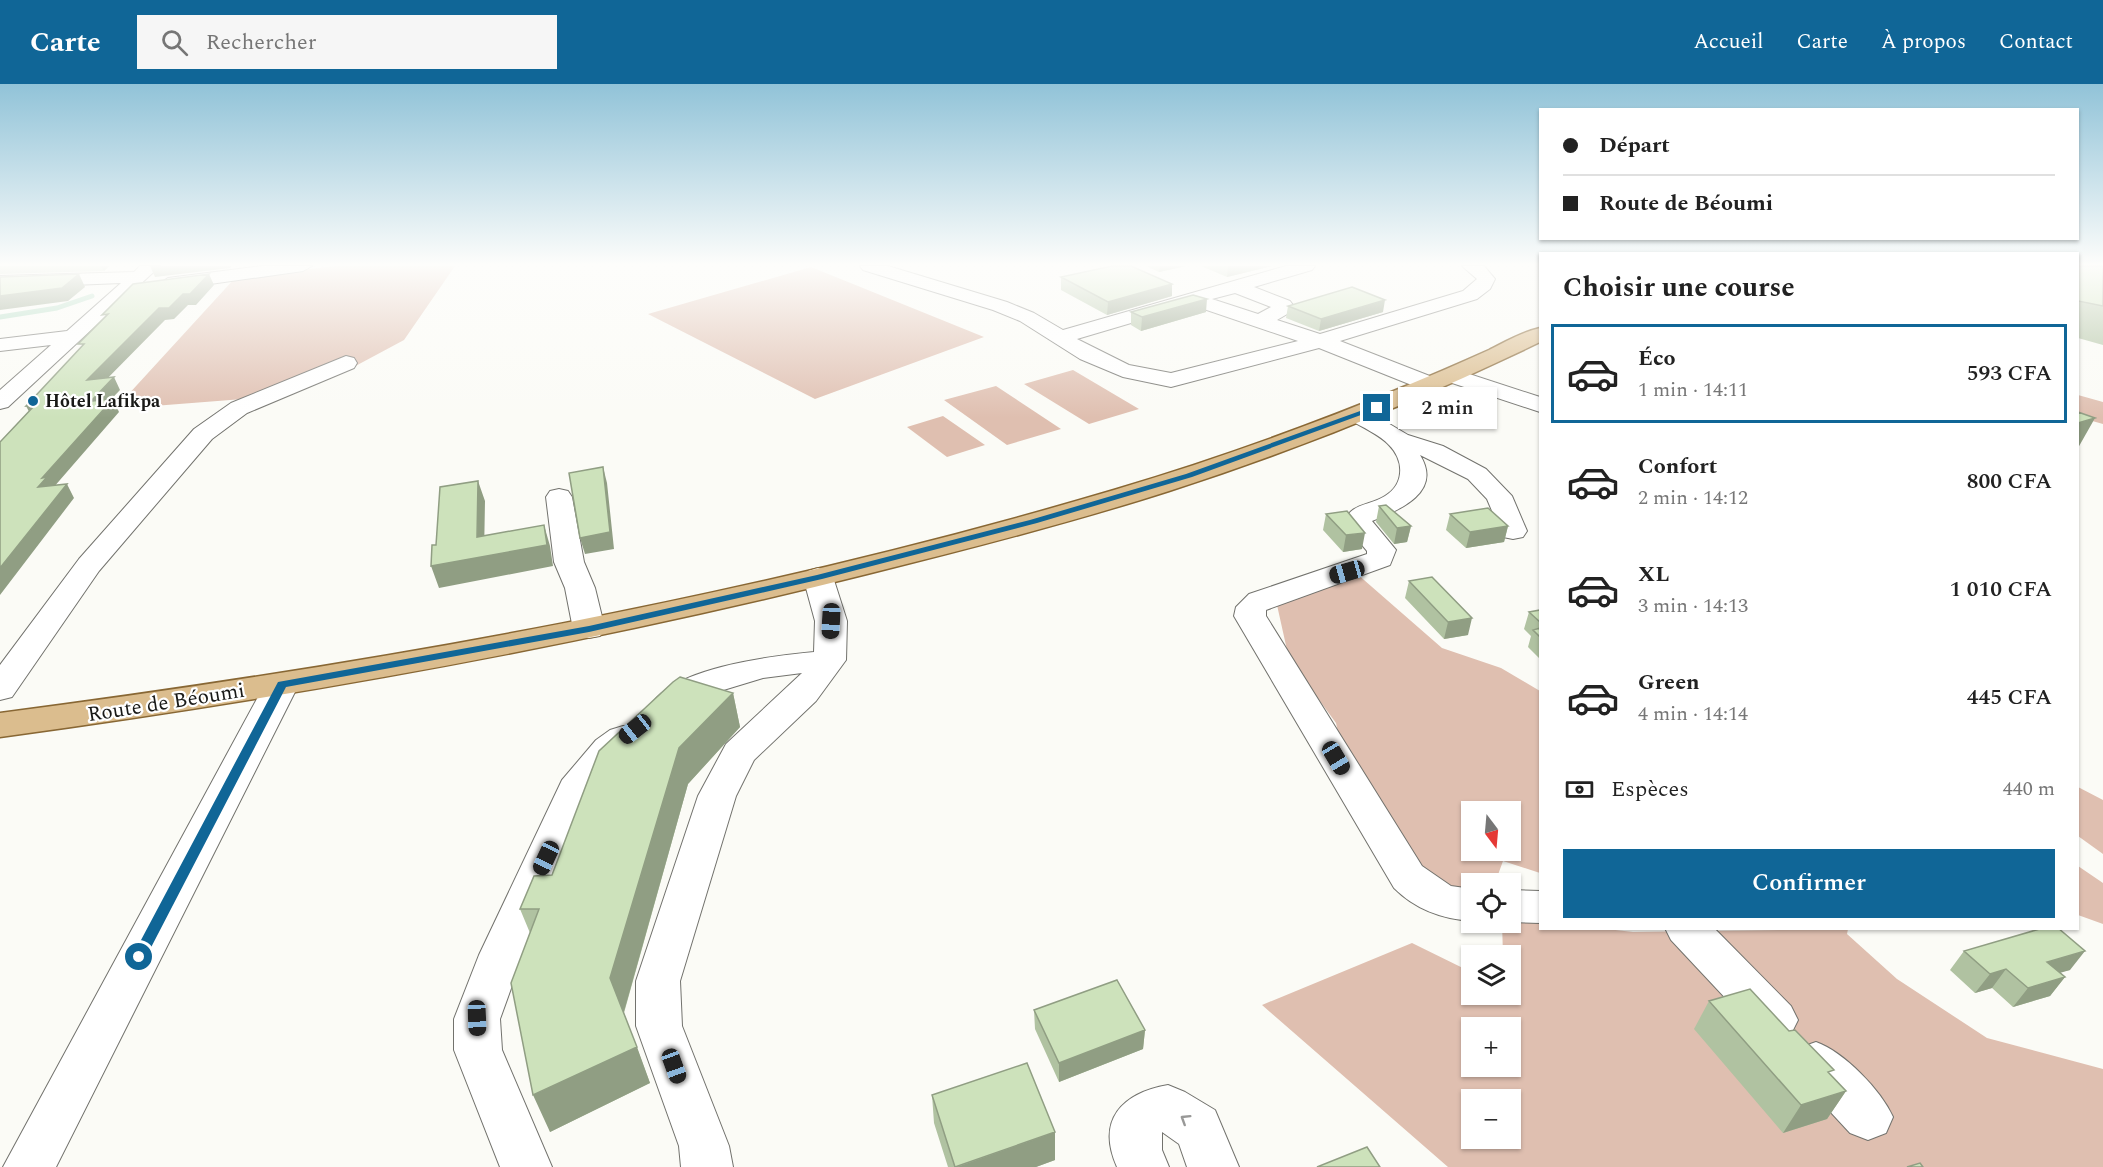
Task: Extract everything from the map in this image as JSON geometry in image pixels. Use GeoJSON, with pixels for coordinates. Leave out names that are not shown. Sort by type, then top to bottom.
{"type":"FeatureCollection","features":[{"type":"Feature","properties":{"kind":"main road","name":"Route de Béoumi"},"geometry":{"type":"LineString","coordinates":[[0,725],[282,684],[589,629],[818,577],[1034,521],[1189,476],[1358,416],[1443,380],[1539,334]]}},
{"type":"Feature","properties":{"kind":"street"},"geometry":{"type":"LineString","coordinates":[[0,402],[96,317]]}},
{"type":"Feature","properties":{"kind":"street"},"geometry":{"type":"LineString","coordinates":[[1026,317],[1088,354],[1123,370],[1171,380],[1194,376],[1404,317]]}},
{"type":"Feature","properties":{"kind":"street"},"geometry":{"type":"LineString","coordinates":[[1060,337],[1128,317]]}},
{"type":"Feature","properties":{"kind":"street"},"geometry":{"type":"LineString","coordinates":[[1246,317],[1320,341],[1387,367],[1539,405]]}},
{"type":"Feature","properties":{"kind":"street"},"geometry":{"type":"LineString","coordinates":[[1260,321],[1268,317]]}},
{"type":"Feature","properties":{"kind":"street"},"geometry":{"type":"LineString","coordinates":[[1381,324],[1376,334],[1377,352],[1387,367]]}},
{"type":"Feature","properties":{"kind":"street"},"geometry":{"type":"LineString","coordinates":[[0,345],[75,336]]}},
{"type":"Feature","properties":{"kind":"street"},"geometry":{"type":"LineString","coordinates":[[0,689],[89,565],[202,434],[239,408],[346,363]]}},
{"type":"Feature","properties":{"kind":"street"},"geometry":{"type":"LineString","coordinates":[[1358,416],[1400,441],[1434,451],[1477,474],[1498,496],[1513,531]]}},
{"type":"Feature","properties":{"kind":"street"},"geometry":{"type":"LineString","coordinates":[[1400,441],[1414,465],[1412,485],[1395,501],[1360,516],[1358,523],[1382,550],[1380,559],[1260,600],[1251,608],[1250,616],[1408,877],[1424,893],[1450,904],[1461,904]]}},
{"type":"Feature","properties":{"kind":"street"},"geometry":{"type":"LineString","coordinates":[[559,496],[569,562],[580,588],[589,629]]}},
{"type":"Feature","properties":{"kind":"street"},"geometry":{"type":"LineString","coordinates":[[707,1167],[704,1146],[659,1026],[658,981],[717,796],[739,753],[804,693],[830,660],[831,621],[818,577]]}},
{"type":"Feature","properties":{"kind":"street"},"geometry":{"type":"LineString","coordinates":[[526,1167],[478,1050],[477,1018],[501,955],[581,780],[609,749],[695,687],[760,668],[830,660]]}},
{"type":"Feature","properties":{"kind":"street"},"geometry":{"type":"LineString","coordinates":[[29,1167],[282,684]]}},
{"type":"Feature","properties":{"kind":"street"},"geometry":{"type":"LineString","coordinates":[[1521,906],[1539,907]]}},
{"type":"Feature","properties":{"kind":"street"},"geometry":{"type":"LineString","coordinates":[[1688,930],[1868,1117]]}},
{"type":"Feature","properties":{"kind":"street"},"geometry":{"type":"LineString","coordinates":[[1143,1167],[1136,1152],[1136,1124],[1149,1111],[1168,1108],[1197,1127],[1213,1162],[1213,1167]]}},
{"type":"Feature","properties":{"kind":"shaded area"},"geometry":{"type":"Polygon","coordinates":[[[200,317],[420,317],[404,340],[348,370],[270,397],[115,409],[200,317]]]}},
{"type":"Feature","properties":{"kind":"shaded area"},"geometry":{"type":"Polygon","coordinates":[[[653,317],[933,317],[984,337],[815,399],[653,317]]]}},
{"type":"Feature","properties":{"kind":"shaded area"},"geometry":{"type":"Polygon","coordinates":[[[1073,370],[1139,409],[1089,424],[1024,384],[1073,370]]]}},
{"type":"Feature","properties":{"kind":"shaded area"},"geometry":{"type":"Polygon","coordinates":[[[996,386],[1061,429],[1007,445],[944,400],[996,386]]]}},
{"type":"Feature","properties":{"kind":"shaded area"},"geometry":{"type":"Polygon","coordinates":[[[2079,395],[2103,402],[2103,424],[2079,417],[2079,395]]]}},
{"type":"Feature","properties":{"kind":"shaded area"},"geometry":{"type":"Polygon","coordinates":[[[943,416],[985,445],[947,457],[907,427],[943,416]]]}},
{"type":"Feature","properties":{"kind":"shaded area"},"geometry":{"type":"Polygon","coordinates":[[[1356,573],[1442,648],[1501,668],[1539,690],[1539,873],[1503,861],[1499,873],[1461,873],[1461,892],[1415,867],[1352,796],[1336,723],[1289,659],[1277,605],[1356,573]]]}},
{"type":"Feature","properties":{"kind":"shaded area"},"geometry":{"type":"Polygon","coordinates":[[[2079,788],[2103,800],[2103,854],[2079,837],[2079,788]]]}},
{"type":"Feature","properties":{"kind":"shaded area"},"geometry":{"type":"Polygon","coordinates":[[[2079,867],[2103,883],[2103,924],[2079,915],[2079,867]]]}},
{"type":"Feature","properties":{"kind":"shaded area"},"geometry":{"type":"Polygon","coordinates":[[[1521,923],[1539,923],[1539,930],[1633,932],[1848,930],[1847,934],[1897,979],[1987,1038],[2103,1069],[2103,1167],[1448,1167],[1262,1005],[1412,943],[1461,967],[1461,1005],[1521,1005],[1521,945],[1503,945],[1502,933],[1521,933],[1521,923]]]}},
{"type":"Feature","properties":{"kind":"building"},"geometry":{"type":"Polygon","coordinates":[[[105,317],[150,317],[87,380],[114,377],[91,401],[113,399],[42,478],[47,477],[38,487],[67,484],[0,568],[0,442],[35,405],[26,406],[84,344],[78,344],[105,317]]]}},
{"type":"Feature","properties":{"kind":"building"},"geometry":{"type":"Polygon","coordinates":[[[2079,412],[2095,418],[2079,423],[2079,412]]]}},
{"type":"Feature","properties":{"kind":"building"},"geometry":{"type":"Polygon","coordinates":[[[603,467],[610,532],[580,538],[569,473],[603,467]]]}},
{"type":"Feature","properties":{"kind":"building"},"geometry":{"type":"Polygon","coordinates":[[[478,481],[477,537],[544,525],[547,545],[431,566],[432,545],[436,545],[440,487],[478,481]]]}},
{"type":"Feature","properties":{"kind":"building"},"geometry":{"type":"Polygon","coordinates":[[[1386,505],[1411,526],[1397,528],[1379,506],[1386,505]]]}},
{"type":"Feature","properties":{"kind":"building"},"geometry":{"type":"Polygon","coordinates":[[[1488,508],[1508,526],[1470,532],[1450,514],[1488,508]]]}},
{"type":"Feature","properties":{"kind":"building"},"geometry":{"type":"Polygon","coordinates":[[[1347,511],[1365,533],[1346,535],[1326,514],[1347,511]]]}},
{"type":"Feature","properties":{"kind":"building"},"geometry":{"type":"Polygon","coordinates":[[[1432,577],[1472,618],[1448,622],[1409,581],[1432,577]]]}},
{"type":"Feature","properties":{"kind":"building"},"geometry":{"type":"Polygon","coordinates":[[[1539,610],[1539,621],[1529,612],[1539,610]]]}},
{"type":"Feature","properties":{"kind":"building"},"geometry":{"type":"Polygon","coordinates":[[[1539,628],[1539,636],[1533,630],[1539,628]]]}},
{"type":"Feature","properties":{"kind":"building"},"geometry":{"type":"Polygon","coordinates":[[[680,677],[733,693],[679,748],[610,978],[637,1047],[533,1095],[511,983],[539,909],[520,909],[534,876],[552,875],[599,751],[680,677]]]}},
{"type":"Feature","properties":{"kind":"building"},"geometry":{"type":"Polygon","coordinates":[[[2036,930],[2060,930],[2085,951],[2047,962],[2065,977],[2028,988],[2006,969],[1990,974],[1964,951],[2036,930]]]}},
{"type":"Feature","properties":{"kind":"building"},"geometry":{"type":"Polygon","coordinates":[[[1117,980],[1145,1030],[1059,1063],[1034,1010],[1117,980]]]}},
{"type":"Feature","properties":{"kind":"building"},"geometry":{"type":"Polygon","coordinates":[[[1750,989],[1789,1031],[1795,1030],[1834,1070],[1828,1072],[1846,1091],[1801,1105],[1709,1001],[1750,989]]]}},
{"type":"Feature","properties":{"kind":"building"},"geometry":{"type":"Polygon","coordinates":[[[1027,1063],[1055,1132],[955,1167],[932,1095],[1027,1063]]]}},
{"type":"Feature","properties":{"kind":"building"},"geometry":{"type":"Polygon","coordinates":[[[1367,1147],[1380,1167],[1317,1167],[1367,1147]]]}},
{"type":"Feature","properties":{"kind":"building"},"geometry":{"type":"Polygon","coordinates":[[[1920,1163],[1923,1167],[1907,1167],[1920,1163]]]}},
{"type":"Feature","properties":{"kind":"place","name":"Hôtel Lafikpa"},"geometry":{"type":"Point","coordinates":[33,401]}},
{"type":"Feature","properties":{"kind":"route"},"geometry":{"type":"LineString","coordinates":[[139,957],[282,684],[589,629],[818,577],[1034,521],[1189,476],[1377,408]]}}]}
